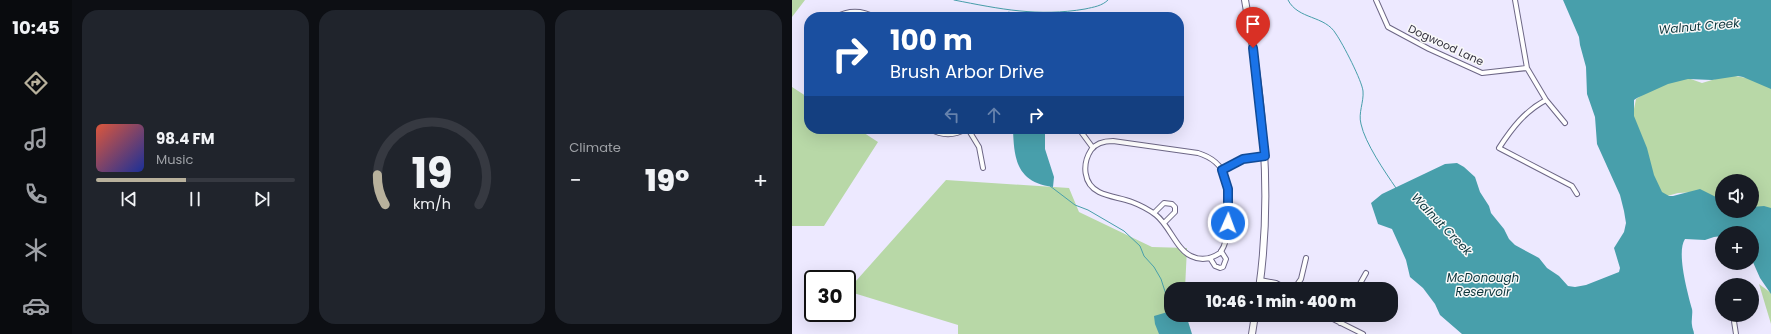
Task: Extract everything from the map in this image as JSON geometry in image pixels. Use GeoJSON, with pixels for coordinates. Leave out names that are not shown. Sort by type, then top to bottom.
{"type":"FeatureCollection","features":[{"type":"Feature","properties":{"kind":"main road"},"geometry":{"type":"LineString","coordinates":[[1245,0],[1260,97],[1265,156],[1265,236],[1260,282]]}},
{"type":"Feature","properties":{"kind":"main road"},"geometry":{"type":"LineString","coordinates":[[1252,334],[1254,322]]}},
{"type":"Feature","properties":{"kind":"street","name":"Dogwood Lane"},"geometry":{"type":"LineString","coordinates":[[1376,0],[1388,27],[1429,49],[1482,73],[1527,68]]}},
{"type":"Feature","properties":{"kind":"street"},"geometry":{"type":"LineString","coordinates":[[1515,0],[1527,68],[1546,100],[1565,123]]}},
{"type":"Feature","properties":{"kind":"street"},"geometry":{"type":"LineString","coordinates":[[850,12],[860,12]]}},
{"type":"Feature","properties":{"kind":"street"},"geometry":{"type":"LineString","coordinates":[[1546,100],[1532,108],[1520,119],[1499,148],[1572,186],[1577,194]]}},
{"type":"Feature","properties":{"kind":"street"},"geometry":{"type":"LineString","coordinates":[[970,134],[979,147],[982,168]]}},
{"type":"Feature","properties":{"kind":"street"},"geometry":{"type":"LineString","coordinates":[[1083,134],[1094,148]]}},
{"type":"Feature","properties":{"kind":"street"},"geometry":{"type":"LineString","coordinates":[[1113,141],[1198,153],[1212,160],[1222,170],[1227,182],[1229,193],[1227,237],[1221,251],[1210,258],[1200,259],[1188,254],[1164,223],[1154,213],[1138,204],[1103,194],[1092,187],[1087,180],[1084,169],[1086,160],[1094,148],[1101,143],[1113,141]]}},
{"type":"Feature","properties":{"kind":"street"},"geometry":{"type":"LineString","coordinates":[[1222,170],[1243,159],[1265,156]]}},
{"type":"Feature","properties":{"kind":"street"},"geometry":{"type":"LineString","coordinates":[[1154,213],[1164,202],[1172,204],[1175,208],[1174,212],[1164,223]]}},
{"type":"Feature","properties":{"kind":"street"},"geometry":{"type":"LineString","coordinates":[[1210,258],[1215,266],[1220,268],[1224,266],[1226,259],[1221,251]]}},
{"type":"Feature","properties":{"kind":"street"},"geometry":{"type":"LineString","coordinates":[[1299,282],[1306,258]]}},
{"type":"Feature","properties":{"kind":"street"},"geometry":{"type":"LineString","coordinates":[[1361,282],[1366,273]]}},
{"type":"Feature","properties":{"kind":"street"},"geometry":{"type":"LineString","coordinates":[[1734,322],[1736,334]]}},
{"type":"Feature","properties":{"kind":"street"},"geometry":{"type":"LineString","coordinates":[[1340,323],[1363,334]]}},
{"type":"Feature","properties":{"kind":"green space"},"geometry":{"type":"Polygon","coordinates":[[[792,0],[805,0],[792,17],[792,0]]]}},
{"type":"Feature","properties":{"kind":"green space"},"geometry":{"type":"Polygon","coordinates":[[[1729,75],[1753,79],[1771,88],[1771,218],[1759,212],[1759,174],[1715,174],[1715,199],[1696,192],[1678,193],[1660,198],[1631,124],[1636,99],[1654,88],[1685,77],[1702,83],[1729,75]]]}},
{"type":"Feature","properties":{"kind":"green space"},"geometry":{"type":"Polygon","coordinates":[[[792,87],[804,95],[804,134],[866,134],[878,142],[824,226],[792,226],[792,87]]]}},
{"type":"Feature","properties":{"kind":"green space"},"geometry":{"type":"Polygon","coordinates":[[[946,180],[1069,188],[1079,212],[1152,247],[1187,248],[1185,282],[1164,282],[1164,322],[1175,322],[1183,334],[958,334],[958,325],[856,294],[856,281],[946,180]]]}},
{"type":"Feature","properties":{"kind":"green space"},"geometry":{"type":"Polygon","coordinates":[[[1759,284],[1771,293],[1771,324],[1759,284]]]}},
{"type":"Feature","properties":{"kind":"water","name":"McDonough Reservoir"},"geometry":{"type":"Polygon","coordinates":[[[1563,0],[1771,0],[1771,89],[1738,76],[1712,80],[1688,79],[1668,84],[1634,100],[1634,116],[1647,148],[1654,175],[1662,192],[1669,196],[1673,196],[1700,189],[1715,196],[1715,218],[1759,218],[1759,206],[1771,208],[1771,294],[1756,270],[1759,270],[1759,226],[1715,226],[1715,237],[1705,240],[1685,239],[1682,253],[1682,263],[1692,309],[1694,334],[1462,334],[1440,315],[1435,304],[1423,288],[1410,277],[1406,260],[1392,229],[1378,224],[1371,203],[1382,194],[1445,164],[1457,163],[1475,177],[1480,192],[1489,206],[1491,213],[1504,229],[1509,239],[1515,245],[1539,258],[1547,268],[1559,276],[1568,286],[1575,287],[1586,285],[1619,272],[1620,268],[1614,248],[1624,232],[1626,223],[1624,211],[1620,195],[1597,144],[1595,117],[1587,94],[1586,67],[1579,37],[1563,0]]]}},
{"type":"Feature","properties":{"kind":"water"},"geometry":{"type":"Polygon","coordinates":[[[1013,134],[1045,134],[1045,149],[1054,177],[1053,187],[1041,184],[1025,175],[1017,160],[1013,134]]]}},
{"type":"Feature","properties":{"kind":"water"},"geometry":{"type":"Polygon","coordinates":[[[1164,313],[1164,322],[1188,322],[1192,334],[1159,334],[1154,316],[1164,313]]]}},
{"type":"Feature","properties":{"kind":"waterway","name":"Walnut Creek"},"geometry":{"type":"LineString","coordinates":[[954,0],[1003,9],[1035,12],[1068,11],[1092,8],[1108,0]]}},
{"type":"Feature","properties":{"kind":"waterway","name":"Walnut Creek"},"geometry":{"type":"LineString","coordinates":[[1288,0],[1298,11],[1325,23],[1331,28],[1339,39],[1352,62],[1362,86],[1363,95],[1360,120],[1363,132],[1386,174],[1396,188]]}},
{"type":"Feature","properties":{"kind":"waterway"},"geometry":{"type":"LineString","coordinates":[[1050,186],[1075,205],[1088,210],[1124,231],[1140,246],[1144,256],[1154,267],[1161,279],[1164,288]]}},
{"type":"Feature","properties":{"kind":"route"},"geometry":{"type":"LineString","coordinates":[[1228,223],[1229,193],[1227,182],[1222,170],[1252,156],[1265,156],[1260,97],[1253,48]]}}]}
